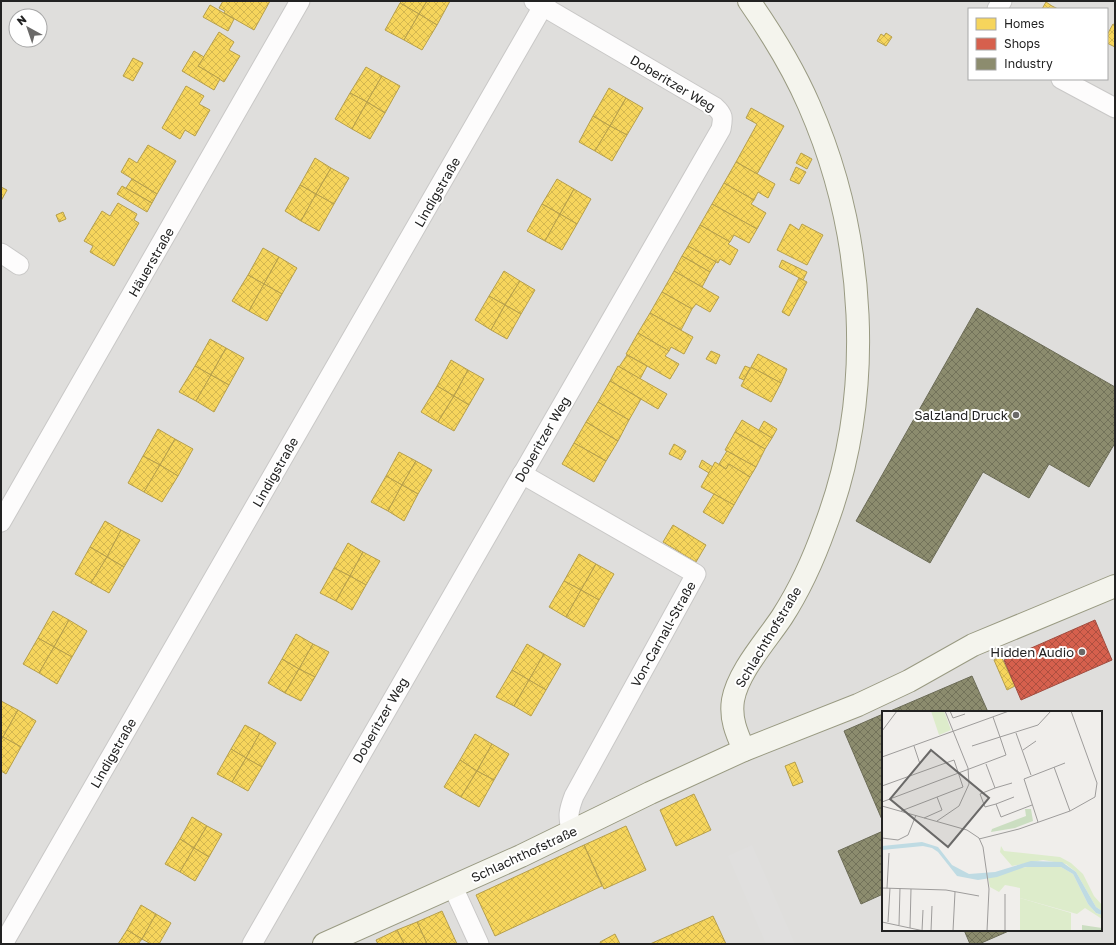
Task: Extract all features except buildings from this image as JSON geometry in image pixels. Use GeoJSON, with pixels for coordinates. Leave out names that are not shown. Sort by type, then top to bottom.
{"type":"FeatureCollection","features":[{"type":"Feature","properties":{"kind":"street","name":"Häuerstraße"},"geometry":{"type":"LineString","coordinates":[[1,522],[300,1]]}},
{"type":"Feature","properties":{"kind":"street","name":"Schlachthofstraße"},"geometry":{"type":"LineString","coordinates":[[744,750],[734,727],[733,700],[736,688],[743,674],[783,616],[811,564],[838,489],[854,417],[858,373],[856,297],[852,256],[845,217],[833,172],[809,106],[791,67],[773,37],[748,1]]}},
{"type":"Feature","properties":{"kind":"street","name":"Doberitzer Weg"},"geometry":{"type":"LineString","coordinates":[[252,944],[721,129],[723,118],[721,112],[715,106],[541,3]]}},
{"type":"Feature","properties":{"kind":"street","name":"Lindigstraße"},"geometry":{"type":"LineString","coordinates":[[4,944],[541,3]]}},
{"type":"Feature","properties":{"kind":"street"},"geometry":{"type":"LineString","coordinates":[[1063,80],[1115,108]]}},
{"type":"Feature","properties":{"kind":"street"},"geometry":{"type":"LineString","coordinates":[[1,253],[19,265]]}},
{"type":"Feature","properties":{"kind":"street","name":"Von-Carnall-Straße"},"geometry":{"type":"LineString","coordinates":[[522,474],[696,574],[574,796],[569,808],[568,816],[572,832]]}},
{"type":"Feature","properties":{"kind":"street","name":"Schlachthofstraße"},"geometry":{"type":"LineString","coordinates":[[324,944],[454,887],[572,832],[650,793],[744,750],[858,705],[909,681],[973,645],[1115,586]]}},
{"type":"Feature","properties":{"kind":"street"},"geometry":{"type":"LineString","coordinates":[[454,887],[479,944]]}},
{"type":"Feature","properties":{"kind":"shaded area"},"geometry":{"type":"Polygon","coordinates":[[[1,1],[1115,1],[1115,944],[1,944],[1,1]]]}},
{"type":"Feature","properties":{"kind":"shaded area"},"geometry":{"type":"Polygon","coordinates":[[[752,845],[795,944],[766,944],[728,856],[752,845]]]}},
{"type":"Feature","properties":{"kind":"place","name":"Salzland Druck"},"geometry":{"type":"Point","coordinates":[1016,415]}},
{"type":"Feature","properties":{"kind":"place","name":"Hidden Audio"},"geometry":{"type":"Point","coordinates":[1082,652]}}]}
